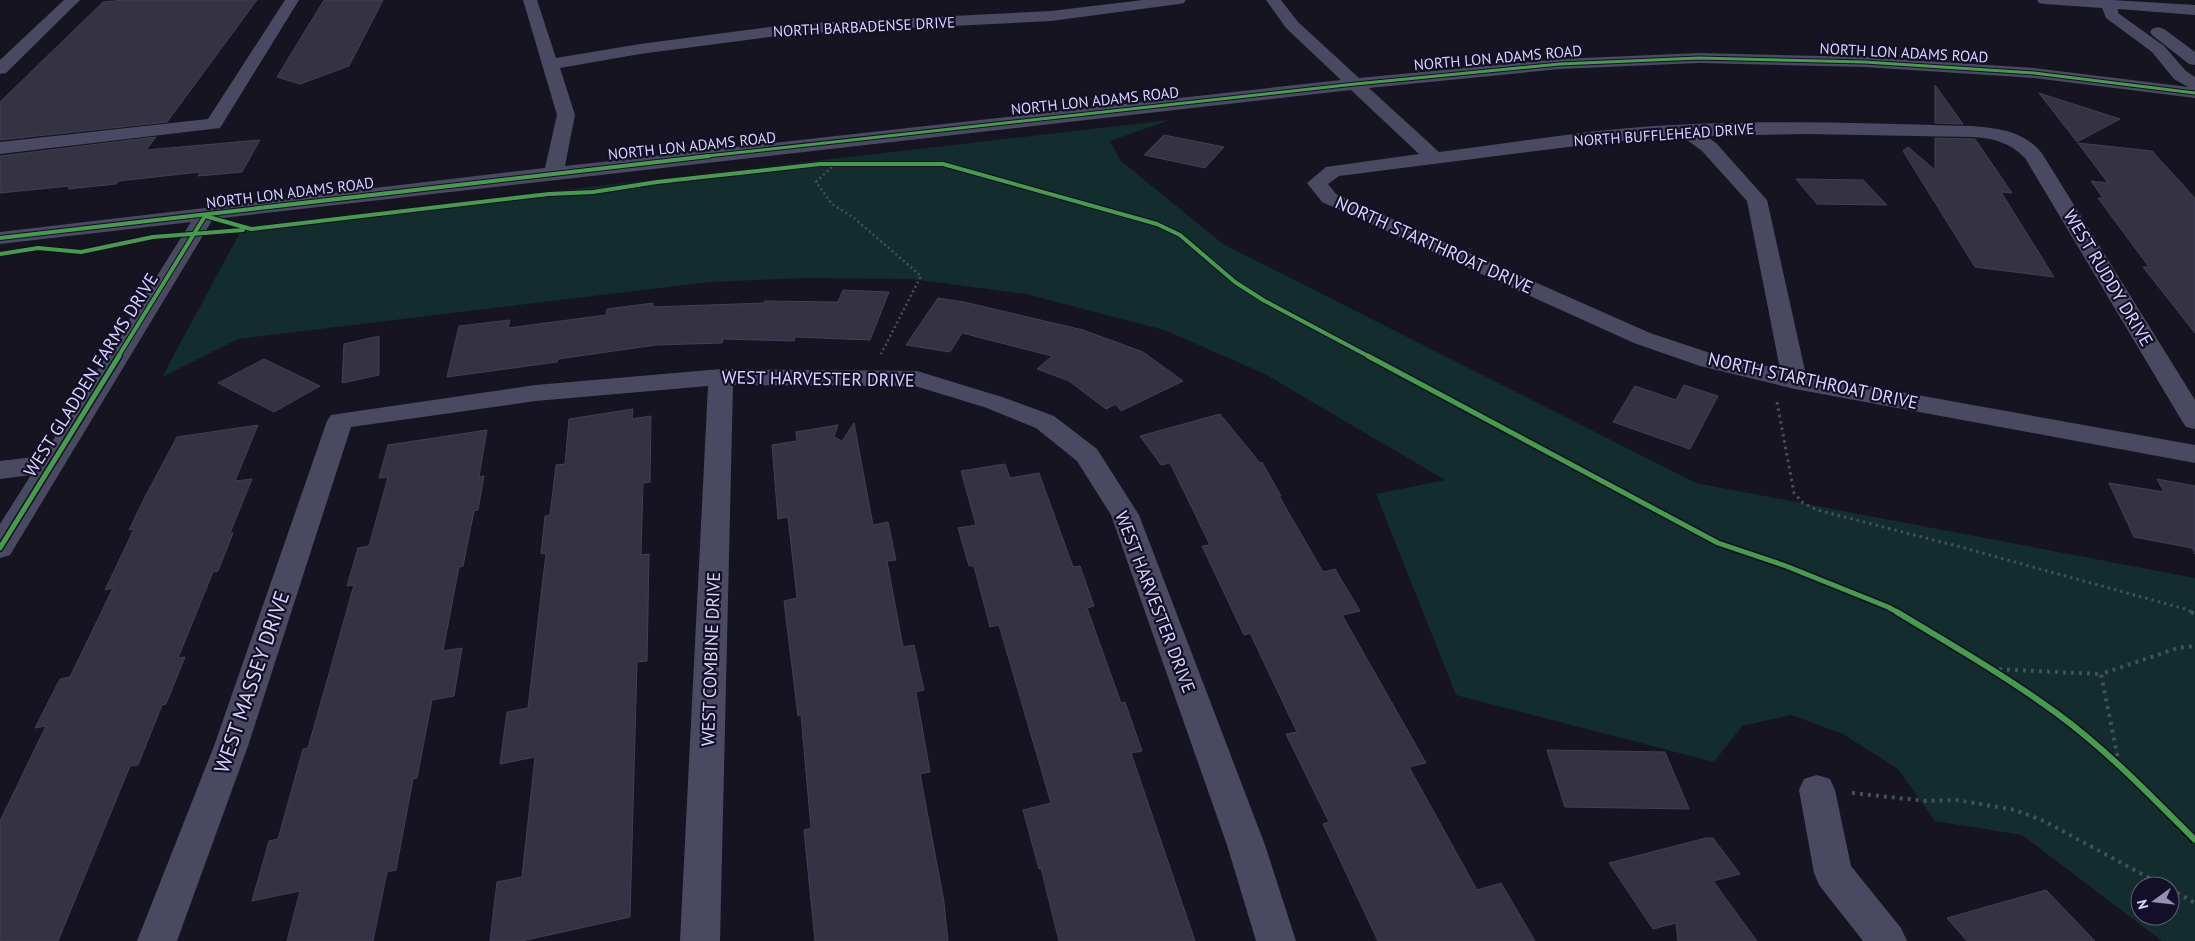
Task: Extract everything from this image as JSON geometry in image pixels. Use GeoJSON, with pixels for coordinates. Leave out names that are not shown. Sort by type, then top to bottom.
{"type":"FeatureCollection","features":[{"type":"Feature","properties":{"kind":"street"},"geometry":{"type":"LineString","coordinates":[[0,69],[74,0]]}},
{"type":"Feature","properties":{"kind":"street"},"geometry":{"type":"LineString","coordinates":[[0,148],[214,124],[292,0]]}},
{"type":"Feature","properties":{"kind":"street"},"geometry":{"type":"LineString","coordinates":[[530,0],[566,115],[554,174]]}},
{"type":"Feature","properties":{"kind":"street","name":"NORTH BARBADENSE DRIVE"},"geometry":{"type":"LineString","coordinates":[[551,64],[640,48],[792,29],[1051,16],[1172,0]]}},
{"type":"Feature","properties":{"kind":"street"},"geometry":{"type":"LineString","coordinates":[[1272,0],[1292,25],[1433,157]]}},
{"type":"Feature","properties":{"kind":"street"},"geometry":{"type":"LineString","coordinates":[[2044,0],[2195,10]]}},
{"type":"Feature","properties":{"kind":"street"},"geometry":{"type":"LineString","coordinates":[[2108,4],[2132,14],[2181,47],[2195,60]]}},
{"type":"Feature","properties":{"kind":"street"},"geometry":{"type":"LineString","coordinates":[[2108,4],[2111,15],[2158,49],[2180,74],[2195,84]]}},
{"type":"Feature","properties":{"kind":"street","name":"NORTH LON ADAMS ROAD"},"geometry":{"type":"LineString","coordinates":[[0,238],[1355,84],[1560,64],[1699,58],[1937,65],[2034,73],[2195,94]]}},
{"type":"Feature","properties":{"kind":"street","name":"NORTH BUFFLEHEAD DRIVE"},"geometry":{"type":"LineString","coordinates":[[1317,184],[1333,171],[1608,136],[1688,131],[1840,128],[1988,134],[2016,140]]}},
{"type":"Feature","properties":{"kind":"street"},"geometry":{"type":"LineString","coordinates":[[1688,131],[1709,146],[1757,200],[1784,379]]}},
{"type":"Feature","properties":{"kind":"street","name":"WEST RUDDY DRIVE"},"geometry":{"type":"LineString","coordinates":[[2016,140],[2033,155],[2195,421]]}},
{"type":"Feature","properties":{"kind":"street","name":"NORTH STARTHROAT DRIVE"},"geometry":{"type":"LineString","coordinates":[[1317,184],[1329,198],[1642,338],[1709,361],[1784,379],[2195,454]]}},
{"type":"Feature","properties":{"kind":"street","name":"WEST GLADDEN FARMS DRIVE"},"geometry":{"type":"LineString","coordinates":[[0,548],[205,216]]}},
{"type":"Feature","properties":{"kind":"street","name":"WEST HARVESTER DRIVE"},"geometry":{"type":"LineString","coordinates":[[340,421],[536,393],[721,377],[917,379],[993,402],[1045,422],[1088,455],[1125,515],[1246,845],[1276,941]]}},
{"type":"Feature","properties":{"kind":"street","name":"WEST COMBINE DRIVE"},"geometry":{"type":"LineString","coordinates":[[700,941],[721,377]]}},
{"type":"Feature","properties":{"kind":"street","name":"WEST MASSEY DRIVE"},"geometry":{"type":"LineString","coordinates":[[156,941],[231,746],[340,421]]}},
{"type":"Feature","properties":{"kind":"street"},"geometry":{"type":"LineString","coordinates":[[0,470],[52,463]]}},
{"type":"Feature","properties":{"kind":"street"},"geometry":{"type":"LineString","coordinates":[[1817,790],[1833,873],[1886,941]]}},
{"type":"Feature","properties":{"kind":"path"},"geometry":{"type":"LineString","coordinates":[[827,164],[834,164]]}},
{"type":"Feature","properties":{"kind":"path"},"geometry":{"type":"LineString","coordinates":[[834,164],[816,182],[832,204],[854,218],[921,276],[868,379]]}},
{"type":"Feature","properties":{"kind":"path"},"geometry":{"type":"LineString","coordinates":[[1784,379],[1794,493],[1803,503],[1817,510],[1957,546],[2185,609],[2195,614]]}},
{"type":"Feature","properties":{"kind":"path"},"geometry":{"type":"LineString","coordinates":[[1991,669],[2101,674],[2178,648],[2195,646]]}},
{"type":"Feature","properties":{"kind":"path"},"geometry":{"type":"LineString","coordinates":[[1983,664],[1999,674]]}},
{"type":"Feature","properties":{"kind":"path"},"geometry":{"type":"LineString","coordinates":[[2101,674],[2119,764]]}},
{"type":"Feature","properties":{"kind":"path"},"geometry":{"type":"LineString","coordinates":[[2112,758],[2126,771]]}},
{"type":"Feature","properties":{"kind":"path"},"geometry":{"type":"LineString","coordinates":[[1817,790],[1926,801],[1956,800],[2015,810],[2044,821],[2146,876]]}},
{"type":"Feature","properties":{"kind":"path"},"geometry":{"type":"LineString","coordinates":[[2180,895],[2195,903]]}},
{"type":"Feature","properties":{"kind":"green space"},"geometry":{"type":"Polygon","coordinates":[[[1170,120],[1110,141],[1121,161],[1223,244],[1696,483],[2195,578],[2195,941],[2162,941],[2142,926],[2180,926],[2180,876],[2130,876],[2130,917],[2022,835],[1935,821],[1898,769],[1843,734],[1791,715],[1742,726],[1714,762],[1456,695],[1376,494],[1445,480],[1263,373],[1164,330],[1026,294],[912,279],[804,278],[709,282],[238,339],[162,377],[243,227],[1170,120]]]}},
{"type":"Feature","properties":{"kind":"building"},"geometry":{"type":"Polygon","coordinates":[[[124,0],[257,0],[167,122],[0,140],[0,102],[103,2],[124,0]]]}},
{"type":"Feature","properties":{"kind":"building"},"geometry":{"type":"Polygon","coordinates":[[[324,0],[383,0],[349,66],[300,84],[277,77],[324,0]]]}},
{"type":"Feature","properties":{"kind":"building"},"geometry":{"type":"Polygon","coordinates":[[[1935,85],[1963,124],[1935,123],[1935,85]]]}},
{"type":"Feature","properties":{"kind":"building"},"geometry":{"type":"Polygon","coordinates":[[[2039,93],[2120,119],[2077,142],[2039,93]]]}},
{"type":"Feature","properties":{"kind":"building"},"geometry":{"type":"Polygon","coordinates":[[[1164,135],[1224,147],[1205,168],[1144,155],[1164,135]]]}},
{"type":"Feature","properties":{"kind":"building"},"geometry":{"type":"Polygon","coordinates":[[[156,137],[146,150],[260,140],[242,172],[198,176],[200,172],[118,181],[116,184],[68,189],[70,186],[0,193],[0,156],[156,137]]]}},
{"type":"Feature","properties":{"kind":"building"},"geometry":{"type":"Polygon","coordinates":[[[1935,138],[1975,139],[2012,193],[2001,192],[2054,277],[1975,267],[1903,151],[1908,147],[1935,170],[1935,138]]]}},
{"type":"Feature","properties":{"kind":"building"},"geometry":{"type":"Polygon","coordinates":[[[2078,143],[2152,151],[2195,198],[2195,333],[2143,267],[2149,267],[2098,198],[2103,198],[2091,181],[2108,183],[2078,143]]]}},
{"type":"Feature","properties":{"kind":"building"},"geometry":{"type":"Polygon","coordinates":[[[1796,179],[1863,180],[1887,205],[1817,204],[1796,179]]]}},
{"type":"Feature","properties":{"kind":"building"},"geometry":{"type":"Polygon","coordinates":[[[843,290],[889,292],[870,340],[795,337],[794,341],[723,339],[722,343],[656,345],[558,359],[557,362],[447,377],[459,326],[510,320],[508,328],[606,315],[607,309],[653,303],[653,307],[764,303],[765,301],[838,302],[843,290]]]}},
{"type":"Feature","properties":{"kind":"building"},"geometry":{"type":"Polygon","coordinates":[[[938,298],[964,302],[1083,330],[1143,352],[1183,381],[1121,411],[1116,404],[1106,409],[1069,381],[1037,369],[1052,356],[962,333],[950,352],[906,345],[938,298]]]}},
{"type":"Feature","properties":{"kind":"building"},"geometry":{"type":"Polygon","coordinates":[[[379,336],[379,375],[342,383],[344,344],[379,336]]]}},
{"type":"Feature","properties":{"kind":"building"},"geometry":{"type":"Polygon","coordinates":[[[264,359],[320,386],[274,412],[218,383],[264,359]]]}},
{"type":"Feature","properties":{"kind":"building"},"geometry":{"type":"Polygon","coordinates":[[[1684,385],[1718,396],[1690,449],[1613,422],[1635,386],[1676,400],[1684,385]]]}},
{"type":"Feature","properties":{"kind":"building"},"geometry":{"type":"Polygon","coordinates":[[[633,409],[632,419],[651,416],[650,482],[643,483],[641,555],[649,554],[647,661],[637,662],[630,917],[522,941],[490,941],[497,882],[522,877],[535,757],[500,764],[507,712],[528,708],[546,553],[541,554],[545,516],[550,515],[556,465],[565,464],[569,419],[633,409]]]}},
{"type":"Feature","properties":{"kind":"building"},"geometry":{"type":"Polygon","coordinates":[[[1220,414],[1260,463],[1262,462],[1281,496],[1279,496],[1323,572],[1335,569],[1360,611],[1342,615],[1426,763],[1409,767],[1477,890],[1501,883],[1535,941],[1378,941],[1323,824],[1329,822],[1286,734],[1297,732],[1250,633],[1244,635],[1202,546],[1210,545],[1170,463],[1161,465],[1140,436],[1220,414]]]}},
{"type":"Feature","properties":{"kind":"building"},"geometry":{"type":"Polygon","coordinates":[[[854,423],[873,525],[888,522],[896,560],[887,561],[903,647],[914,645],[924,690],[916,692],[930,772],[920,774],[944,902],[948,941],[815,941],[804,830],[811,828],[801,715],[798,716],[784,601],[797,598],[788,517],[778,519],[772,445],[797,441],[796,432],[838,425],[834,437],[842,441],[854,423]]]}},
{"type":"Feature","properties":{"kind":"building"},"geometry":{"type":"Polygon","coordinates":[[[258,425],[235,481],[252,479],[230,533],[233,533],[218,571],[213,572],[178,658],[185,657],[166,704],[162,705],[138,765],[130,766],[58,941],[0,941],[0,821],[46,726],[35,728],[60,679],[70,677],[113,588],[105,590],[134,529],[129,530],[146,495],[177,437],[258,425]]]}},
{"type":"Feature","properties":{"kind":"building"},"geometry":{"type":"Polygon","coordinates":[[[487,430],[479,477],[484,476],[478,510],[474,511],[463,566],[459,567],[443,651],[462,648],[454,696],[432,700],[417,778],[413,779],[396,870],[387,872],[373,941],[287,941],[300,891],[252,901],[269,841],[278,839],[303,749],[308,748],[354,585],[347,586],[358,548],[369,546],[388,477],[379,478],[388,445],[487,430]]]}},
{"type":"Feature","properties":{"kind":"building"},"geometry":{"type":"Polygon","coordinates":[[[1005,464],[1010,478],[1039,473],[1073,567],[1080,566],[1094,606],[1087,608],[1121,703],[1125,702],[1142,751],[1131,753],[1195,941],[1059,941],[1041,868],[1039,869],[1023,810],[1051,803],[999,625],[990,627],[974,566],[969,566],[958,528],[976,525],[961,471],[1005,464]]]}},
{"type":"Feature","properties":{"kind":"building"},"geometry":{"type":"Polygon","coordinates":[[[2157,479],[2195,486],[2195,554],[2192,548],[2134,537],[2109,483],[2164,492],[2157,479]]]}},
{"type":"Feature","properties":{"kind":"building"},"geometry":{"type":"Polygon","coordinates":[[[1547,750],[1665,752],[1689,809],[1565,807],[1547,750]]]}},
{"type":"Feature","properties":{"kind":"building"},"geometry":{"type":"Polygon","coordinates":[[[1706,838],[1713,838],[1740,874],[1713,881],[1757,941],[1678,941],[1676,923],[1653,929],[1609,863],[1706,838]]]}},
{"type":"Feature","properties":{"kind":"building"},"geometry":{"type":"Polygon","coordinates":[[[2046,890],[2095,941],[1967,941],[1947,918],[2046,890]]]}},
{"type":"Feature","properties":{"kind":"cycle path"},"geometry":{"type":"LineString","coordinates":[[0,238],[554,173],[1355,84],[1560,64],[1699,58],[1865,62],[2034,73],[2195,93]]}},
{"type":"Feature","properties":{"kind":"cycle path"},"geometry":{"type":"LineString","coordinates":[[0,548],[205,216],[251,229],[549,194],[593,192],[657,182],[820,164],[943,164],[1157,224],[1180,235],[1235,282],[1263,300],[1718,543],[1786,566],[1888,607],[1991,669],[2055,712],[2119,764],[2195,840]]}},
{"type":"Feature","properties":{"kind":"cycle path"},"geometry":{"type":"LineString","coordinates":[[0,254],[38,248],[81,252],[153,237],[243,230]]}}]}
